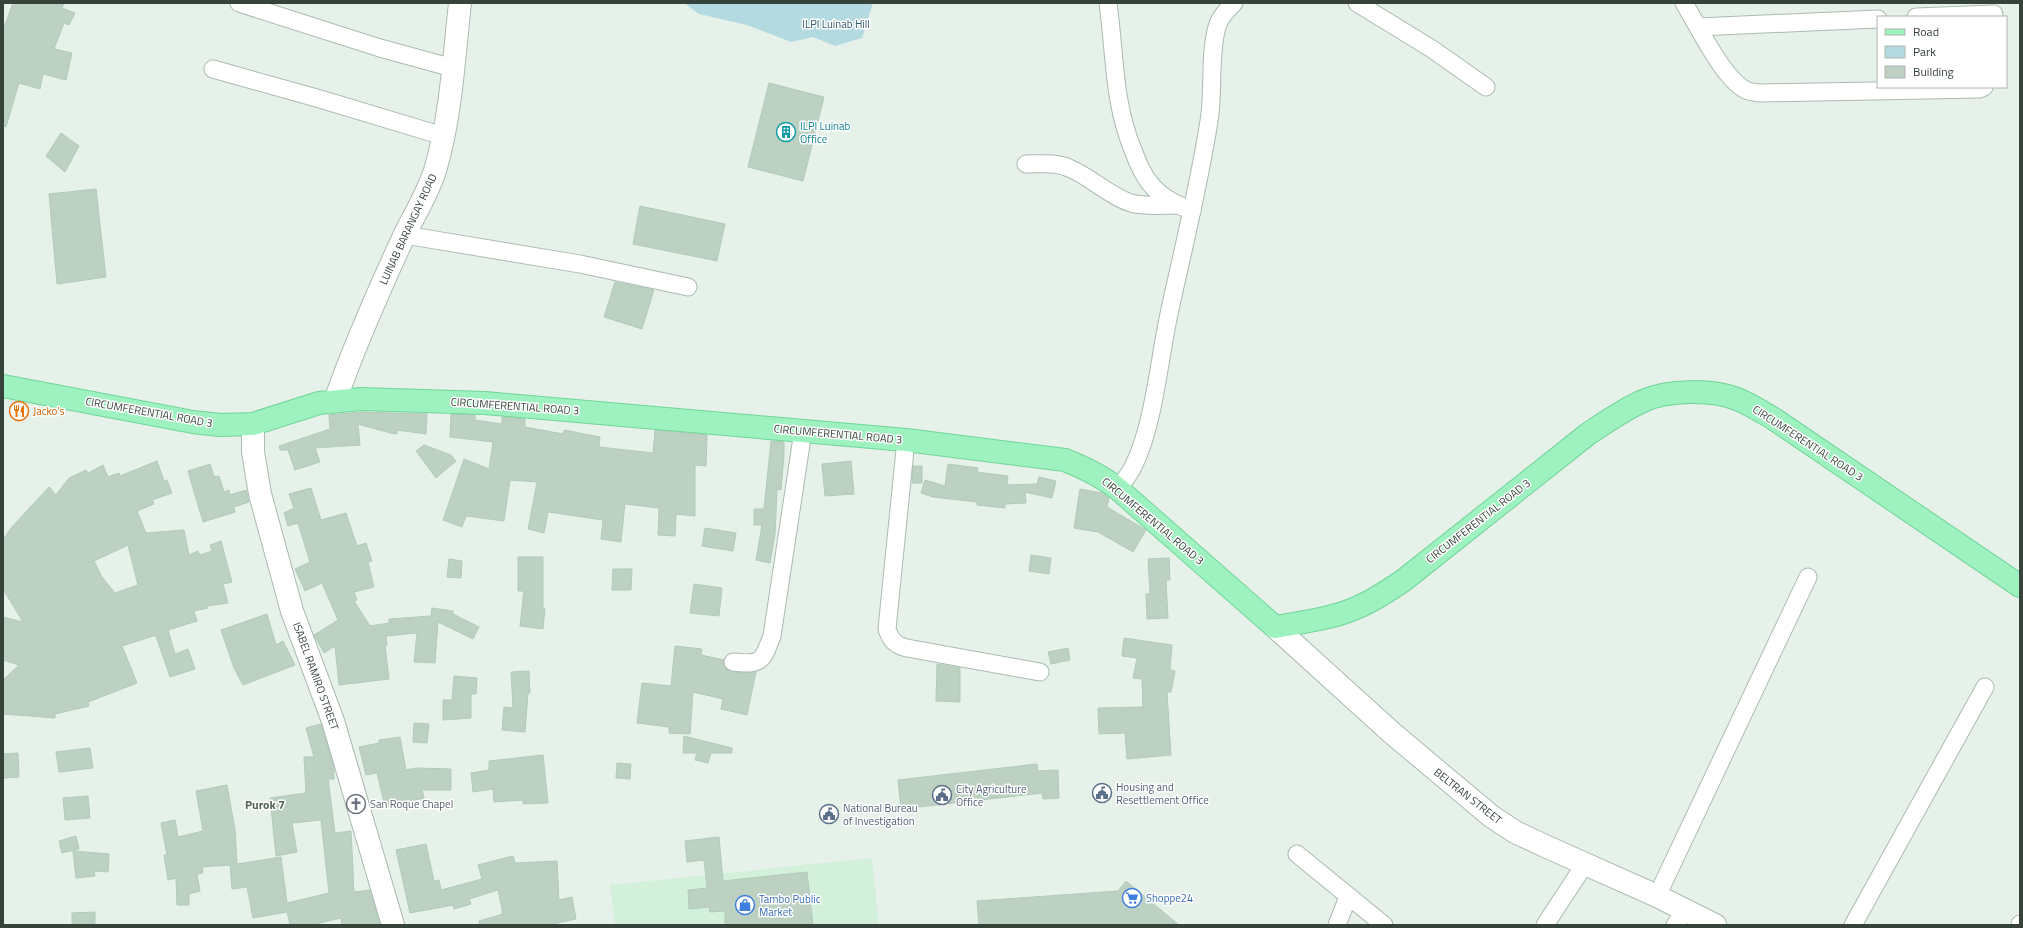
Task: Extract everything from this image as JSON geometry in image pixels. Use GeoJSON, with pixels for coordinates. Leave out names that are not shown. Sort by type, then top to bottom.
{"type":"FeatureCollection","features":[{"type":"Feature","properties":{"kind":"main road","name":"CIRCUMFERENTIAL ROAD 3"},"geometry":{"type":"LineString","coordinates":[[3,386],[193,422],[220,425],[253,424],[319,403],[382,398],[485,403],[906,440],[1065,460],[1085,468],[1118,489],[1275,627],[1332,616],[1356,608],[1378,597],[1404,580],[1588,434],[1620,412],[1645,400],[1668,394],[1692,392],[1714,393],[1736,398],[1774,419],[2020,586]]}},
{"type":"Feature","properties":{"kind":"street"},"geometry":{"type":"LineString","coordinates":[[239,3],[380,48],[453,68]]}},
{"type":"Feature","properties":{"kind":"street","name":"LUINAB BARANGAY ROAD"},"geometry":{"type":"LineString","coordinates":[[335,401],[353,350],[404,235],[425,195],[436,168],[443,136],[453,68],[460,3]]}},
{"type":"Feature","properties":{"kind":"street"},"geometry":{"type":"LineString","coordinates":[[1108,3],[1116,88],[1125,131],[1140,169],[1147,180],[1161,194],[1185,208]]}},
{"type":"Feature","properties":{"kind":"street"},"geometry":{"type":"LineString","coordinates":[[1118,489],[1133,468],[1142,447],[1148,423],[1185,208],[1202,165],[1212,103],[1214,43],[1217,27],[1222,16],[1234,3]]}},
{"type":"Feature","properties":{"kind":"street"},"geometry":{"type":"LineString","coordinates":[[1357,3],[1432,50],[1486,87]]}},
{"type":"Feature","properties":{"kind":"street"},"geometry":{"type":"LineString","coordinates":[[1684,3],[1733,81],[1745,90],[1759,93],[1982,88]]}},
{"type":"Feature","properties":{"kind":"street"},"geometry":{"type":"LineString","coordinates":[[1929,16],[1993,11]]}},
{"type":"Feature","properties":{"kind":"street"},"geometry":{"type":"LineString","coordinates":[[1698,27],[1877,19]]}},
{"type":"Feature","properties":{"kind":"street"},"geometry":{"type":"LineString","coordinates":[[213,70],[320,99],[443,136]]}},
{"type":"Feature","properties":{"kind":"street"},"geometry":{"type":"LineString","coordinates":[[1026,164],[1057,164],[1069,168],[1132,203],[1185,208]]}},
{"type":"Feature","properties":{"kind":"street"},"geometry":{"type":"LineString","coordinates":[[404,235],[580,264],[688,287]]}},
{"type":"Feature","properties":{"kind":"street","name":"ISABEL RAMIRO STREET"},"geometry":{"type":"LineString","coordinates":[[253,424],[253,452],[260,494],[292,611],[333,721],[393,925]]}},
{"type":"Feature","properties":{"kind":"street"},"geometry":{"type":"LineString","coordinates":[[733,662],[752,664],[759,661],[766,651],[772,636],[803,431]]}},
{"type":"Feature","properties":{"kind":"street"},"geometry":{"type":"LineString","coordinates":[[906,440],[887,629],[890,640],[897,645],[907,648],[1040,672]]}},
{"type":"Feature","properties":{"kind":"street"},"geometry":{"type":"LineString","coordinates":[[1657,896],[1808,577]]}},
{"type":"Feature","properties":{"kind":"street","name":"BELTRAN STREET"},"geometry":{"type":"LineString","coordinates":[[1275,627],[1398,738],[1491,816],[1515,832],[1657,896],[1680,917],[1715,925]]}},
{"type":"Feature","properties":{"kind":"street"},"geometry":{"type":"LineString","coordinates":[[1853,925],[1985,687]]}},
{"type":"Feature","properties":{"kind":"street"},"geometry":{"type":"LineString","coordinates":[[1297,854],[1384,925]]}},
{"type":"Feature","properties":{"kind":"street"},"geometry":{"type":"LineString","coordinates":[[1545,925],[1585,864]]}},
{"type":"Feature","properties":{"kind":"street"},"geometry":{"type":"LineString","coordinates":[[1337,925],[1348,897]]}},
{"type":"Feature","properties":{"kind":"shaded area","name":"Tambo Public Market"},"geometry":{"type":"Polygon","coordinates":[[[872,858],[879,925],[615,925],[610,885],[872,858]]]}},
{"type":"Feature","properties":{"kind":"green space","name":"ILPI Luinab Hill"},"geometry":{"type":"Polygon","coordinates":[[[684,3],[873,3],[862,38],[835,46],[813,37],[791,42],[747,25],[699,14],[684,3]]]}},
{"type":"Feature","properties":{"kind":"building"},"geometry":{"type":"Polygon","coordinates":[[[13,3],[64,3],[62,8],[75,13],[69,25],[64,23],[54,49],[72,53],[66,80],[43,74],[40,89],[19,83],[6,127],[3,126],[3,30],[13,3]]]}},
{"type":"Feature","properties":{"kind":"building","name":"ILPI Luinab Office"},"geometry":{"type":"Polygon","coordinates":[[[769,83],[824,97],[803,181],[748,167],[769,83]]]}},
{"type":"Feature","properties":{"kind":"building"},"geometry":{"type":"Polygon","coordinates":[[[61,133],[79,146],[65,172],[46,156],[61,133]]]}},
{"type":"Feature","properties":{"kind":"building"},"geometry":{"type":"Polygon","coordinates":[[[96,189],[106,277],[57,284],[49,194],[96,189]]]}},
{"type":"Feature","properties":{"kind":"building"},"geometry":{"type":"Polygon","coordinates":[[[640,206],[725,224],[717,261],[633,244],[640,206]]]}},
{"type":"Feature","properties":{"kind":"building"},"geometry":{"type":"Polygon","coordinates":[[[615,282],[654,290],[642,329],[604,317],[615,282]]]}},
{"type":"Feature","properties":{"kind":"building"},"geometry":{"type":"Polygon","coordinates":[[[361,412],[427,414],[426,434],[397,430],[397,434],[390,433],[358,424],[360,445],[315,448],[320,462],[295,470],[288,450],[280,450],[279,446],[330,429],[329,415],[361,412]]]}},
{"type":"Feature","properties":{"kind":"building"},"geometry":{"type":"Polygon","coordinates":[[[451,414],[475,415],[475,420],[502,424],[502,417],[525,419],[525,427],[563,434],[564,430],[600,437],[599,447],[653,453],[655,430],[707,435],[706,466],[695,465],[695,516],[676,514],[675,536],[658,535],[659,508],[625,504],[621,542],[601,539],[603,520],[548,512],[544,533],[528,529],[537,482],[510,480],[504,521],[466,516],[462,527],[443,520],[464,459],[489,469],[493,442],[450,437],[451,414]]]}},
{"type":"Feature","properties":{"kind":"building"},"geometry":{"type":"Polygon","coordinates":[[[771,441],[784,442],[784,455],[781,490],[777,489],[775,534],[770,563],[756,560],[762,525],[754,525],[754,509],[764,509],[771,441]]]}},
{"type":"Feature","properties":{"kind":"building"},"geometry":{"type":"Polygon","coordinates":[[[424,445],[451,455],[456,461],[436,478],[416,451],[424,445]]]}},
{"type":"Feature","properties":{"kind":"building"},"geometry":{"type":"Polygon","coordinates":[[[157,461],[164,481],[167,480],[172,493],[152,500],[154,504],[137,511],[146,533],[184,530],[189,555],[198,551],[200,555],[212,551],[210,545],[221,541],[232,582],[223,584],[228,603],[207,606],[208,608],[194,611],[197,621],[168,630],[175,654],[188,649],[195,669],[170,677],[156,636],[153,636],[122,646],[137,683],[88,702],[89,706],[55,714],[55,718],[3,714],[3,680],[19,665],[3,660],[3,617],[23,622],[3,589],[3,540],[11,528],[49,487],[56,495],[69,478],[86,470],[88,473],[103,465],[108,477],[119,473],[120,476],[157,461]],[[128,545],[94,561],[102,577],[115,593],[138,585],[128,545]]]}},
{"type":"Feature","properties":{"kind":"building"},"geometry":{"type":"Polygon","coordinates":[[[851,461],[854,494],[825,496],[822,464],[851,461]]]}},
{"type":"Feature","properties":{"kind":"building"},"geometry":{"type":"Polygon","coordinates":[[[210,464],[214,477],[219,476],[224,492],[229,490],[230,495],[246,490],[249,502],[234,507],[235,512],[203,522],[188,471],[210,464]]]}},
{"type":"Feature","properties":{"kind":"building"},"geometry":{"type":"Polygon","coordinates":[[[948,464],[978,468],[977,472],[1008,476],[1007,485],[1037,484],[1039,477],[1056,481],[1052,498],[1025,492],[1026,503],[1005,504],[1005,508],[977,505],[977,502],[933,497],[921,493],[925,480],[945,486],[948,464]]]}},
{"type":"Feature","properties":{"kind":"building"},"geometry":{"type":"Polygon","coordinates":[[[913,466],[922,466],[922,483],[912,483],[913,466]]]}},
{"type":"Feature","properties":{"kind":"building"},"geometry":{"type":"Polygon","coordinates":[[[311,488],[321,520],[346,513],[357,546],[366,543],[372,561],[368,562],[374,587],[354,592],[357,600],[354,601],[370,626],[389,623],[389,619],[431,616],[432,608],[453,611],[453,614],[479,627],[473,639],[438,622],[435,663],[414,662],[417,633],[386,636],[387,645],[385,645],[389,679],[339,685],[335,646],[324,653],[314,635],[338,620],[322,583],[305,591],[295,569],[310,562],[298,523],[288,526],[284,513],[294,508],[289,494],[311,488]]]}},
{"type":"Feature","properties":{"kind":"building"},"geometry":{"type":"Polygon","coordinates":[[[1080,489],[1102,493],[1109,498],[1107,507],[1146,530],[1133,552],[1098,532],[1074,528],[1080,489]]]}},
{"type":"Feature","properties":{"kind":"building"},"geometry":{"type":"Polygon","coordinates":[[[705,528],[736,533],[733,551],[702,546],[705,528]]]}},
{"type":"Feature","properties":{"kind":"building"},"geometry":{"type":"Polygon","coordinates":[[[1031,555],[1051,558],[1049,574],[1029,571],[1031,555]]]}},
{"type":"Feature","properties":{"kind":"building"},"geometry":{"type":"Polygon","coordinates":[[[518,557],[543,557],[543,608],[545,609],[543,629],[520,626],[524,591],[518,591],[518,557]]]}},
{"type":"Feature","properties":{"kind":"building"},"geometry":{"type":"Polygon","coordinates":[[[1169,558],[1170,580],[1166,580],[1168,618],[1147,619],[1146,594],[1150,594],[1148,559],[1169,558]]]}},
{"type":"Feature","properties":{"kind":"building"},"geometry":{"type":"Polygon","coordinates":[[[449,559],[462,561],[461,578],[447,577],[449,559]]]}},
{"type":"Feature","properties":{"kind":"building"},"geometry":{"type":"Polygon","coordinates":[[[613,569],[632,569],[631,590],[612,590],[613,569]]]}},
{"type":"Feature","properties":{"kind":"building"},"geometry":{"type":"Polygon","coordinates":[[[694,584],[722,588],[719,616],[690,613],[694,584]]]}},
{"type":"Feature","properties":{"kind":"building"},"geometry":{"type":"Polygon","coordinates":[[[267,614],[276,645],[283,641],[295,665],[243,685],[234,668],[221,630],[267,614]]]}},
{"type":"Feature","properties":{"kind":"building"},"geometry":{"type":"Polygon","coordinates":[[[1124,638],[1172,645],[1170,670],[1175,671],[1171,692],[1167,692],[1171,755],[1127,759],[1125,733],[1099,734],[1098,708],[1143,707],[1142,679],[1133,678],[1137,658],[1122,656],[1124,638]]]}},
{"type":"Feature","properties":{"kind":"building"},"geometry":{"type":"Polygon","coordinates":[[[675,646],[702,649],[701,655],[724,660],[724,667],[732,672],[756,672],[747,715],[721,709],[723,699],[693,692],[690,734],[669,733],[669,727],[637,723],[642,683],[671,686],[675,646]]]}},
{"type":"Feature","properties":{"kind":"building"},"geometry":{"type":"Polygon","coordinates":[[[1068,648],[1070,660],[1051,664],[1048,652],[1068,648]]]}},
{"type":"Feature","properties":{"kind":"building"},"geometry":{"type":"Polygon","coordinates":[[[937,664],[960,668],[960,702],[936,701],[937,664]]]}},
{"type":"Feature","properties":{"kind":"building"},"geometry":{"type":"Polygon","coordinates":[[[529,671],[530,693],[528,693],[525,732],[502,730],[504,707],[513,708],[511,672],[529,671]]]}},
{"type":"Feature","properties":{"kind":"building"},"geometry":{"type":"Polygon","coordinates":[[[454,676],[477,678],[476,694],[471,694],[471,718],[443,720],[443,700],[452,700],[454,676]]]}},
{"type":"Feature","properties":{"kind":"building"},"geometry":{"type":"Polygon","coordinates":[[[414,723],[429,724],[427,743],[413,742],[414,723]]]}},
{"type":"Feature","properties":{"kind":"building"},"geometry":{"type":"Polygon","coordinates":[[[321,724],[334,768],[334,779],[328,779],[335,833],[351,831],[354,892],[370,890],[380,925],[342,925],[341,918],[311,925],[290,925],[287,912],[253,918],[247,887],[232,889],[230,865],[202,867],[203,873],[197,874],[200,891],[189,894],[189,905],[177,905],[176,878],[168,880],[164,855],[167,855],[161,823],[175,820],[178,837],[203,831],[196,791],[227,785],[235,830],[237,864],[281,857],[287,903],[329,893],[321,820],[292,823],[297,852],[276,856],[270,798],[306,793],[304,757],[314,757],[306,728],[321,724]]]}},
{"type":"Feature","properties":{"kind":"building"},"geometry":{"type":"Polygon","coordinates":[[[684,736],[732,748],[732,753],[711,753],[708,763],[695,760],[697,753],[683,753],[684,736]]]}},
{"type":"Feature","properties":{"kind":"building"},"geometry":{"type":"Polygon","coordinates":[[[400,737],[406,770],[416,768],[451,769],[451,790],[422,790],[424,798],[385,807],[377,773],[366,775],[359,747],[379,743],[379,740],[400,737]]]}},
{"type":"Feature","properties":{"kind":"building"},"geometry":{"type":"Polygon","coordinates":[[[90,748],[93,768],[59,772],[56,752],[90,748]]]}},
{"type":"Feature","properties":{"kind":"building"},"geometry":{"type":"Polygon","coordinates":[[[18,753],[19,777],[3,778],[3,754],[18,753]]]}},
{"type":"Feature","properties":{"kind":"building"},"geometry":{"type":"Polygon","coordinates":[[[543,755],[548,803],[523,804],[523,800],[494,802],[493,789],[473,792],[471,773],[489,770],[489,761],[543,755]]]}},
{"type":"Feature","properties":{"kind":"building"},"geometry":{"type":"Polygon","coordinates":[[[617,763],[631,764],[630,779],[616,778],[617,763]]]}},
{"type":"Feature","properties":{"kind":"building"},"geometry":{"type":"Polygon","coordinates":[[[1037,764],[1038,771],[1058,770],[1059,798],[1043,799],[1042,793],[901,809],[898,780],[1037,764]]]}},
{"type":"Feature","properties":{"kind":"building"},"geometry":{"type":"Polygon","coordinates":[[[88,796],[90,818],[65,820],[63,798],[88,796]]]}},
{"type":"Feature","properties":{"kind":"building"},"geometry":{"type":"Polygon","coordinates":[[[76,836],[79,849],[62,853],[59,841],[76,836]]]}},
{"type":"Feature","properties":{"kind":"building"},"geometry":{"type":"Polygon","coordinates":[[[719,837],[723,881],[807,872],[813,925],[725,925],[725,911],[710,912],[709,907],[689,909],[688,890],[707,888],[704,860],[687,862],[685,841],[719,837]]]}},
{"type":"Feature","properties":{"kind":"building"},"geometry":{"type":"Polygon","coordinates":[[[426,844],[434,881],[439,880],[441,890],[482,879],[478,865],[513,856],[515,863],[557,861],[559,900],[572,897],[576,919],[548,925],[480,925],[479,921],[503,914],[498,890],[469,899],[471,904],[454,909],[453,905],[410,913],[396,850],[426,844]]]}},
{"type":"Feature","properties":{"kind":"building"},"geometry":{"type":"Polygon","coordinates":[[[73,851],[109,854],[108,872],[94,871],[95,876],[76,878],[73,851]]]}},
{"type":"Feature","properties":{"kind":"building"},"geometry":{"type":"Polygon","coordinates":[[[1126,881],[1179,925],[979,925],[977,901],[1118,891],[1126,881]]]}},
{"type":"Feature","properties":{"kind":"building"},"geometry":{"type":"Polygon","coordinates":[[[95,912],[95,925],[72,925],[72,913],[95,912]]]}},
{"type":"Feature","properties":{"kind":"place","name":"ILPI Luinab Office"},"geometry":{"type":"Point","coordinates":[786,132]}},
{"type":"Feature","properties":{"kind":"place","name":"Jacko's"},"geometry":{"type":"Point","coordinates":[19,411]}},
{"type":"Feature","properties":{"kind":"place","name":"Housing and Resettlement Office"},"geometry":{"type":"Point","coordinates":[1102,793]}},
{"type":"Feature","properties":{"kind":"place","name":"City Agriculture Office"},"geometry":{"type":"Point","coordinates":[942,795]}},
{"type":"Feature","properties":{"kind":"place","name":"San Roque Chapel"},"geometry":{"type":"Point","coordinates":[356,804]}},
{"type":"Feature","properties":{"kind":"place","name":"National Bureau of Investigation"},"geometry":{"type":"Point","coordinates":[829,814]}},
{"type":"Feature","properties":{"kind":"place","name":"Shoppe24"},"geometry":{"type":"Point","coordinates":[1132,898]}},
{"type":"Feature","properties":{"kind":"place","name":"Tambo Public Market"},"geometry":{"type":"Point","coordinates":[745,905]}},
{"type":"Feature","properties":{"kind":"district","name":"Purok 7"},"geometry":{"type":"Point","coordinates":[265,805]}}]}
